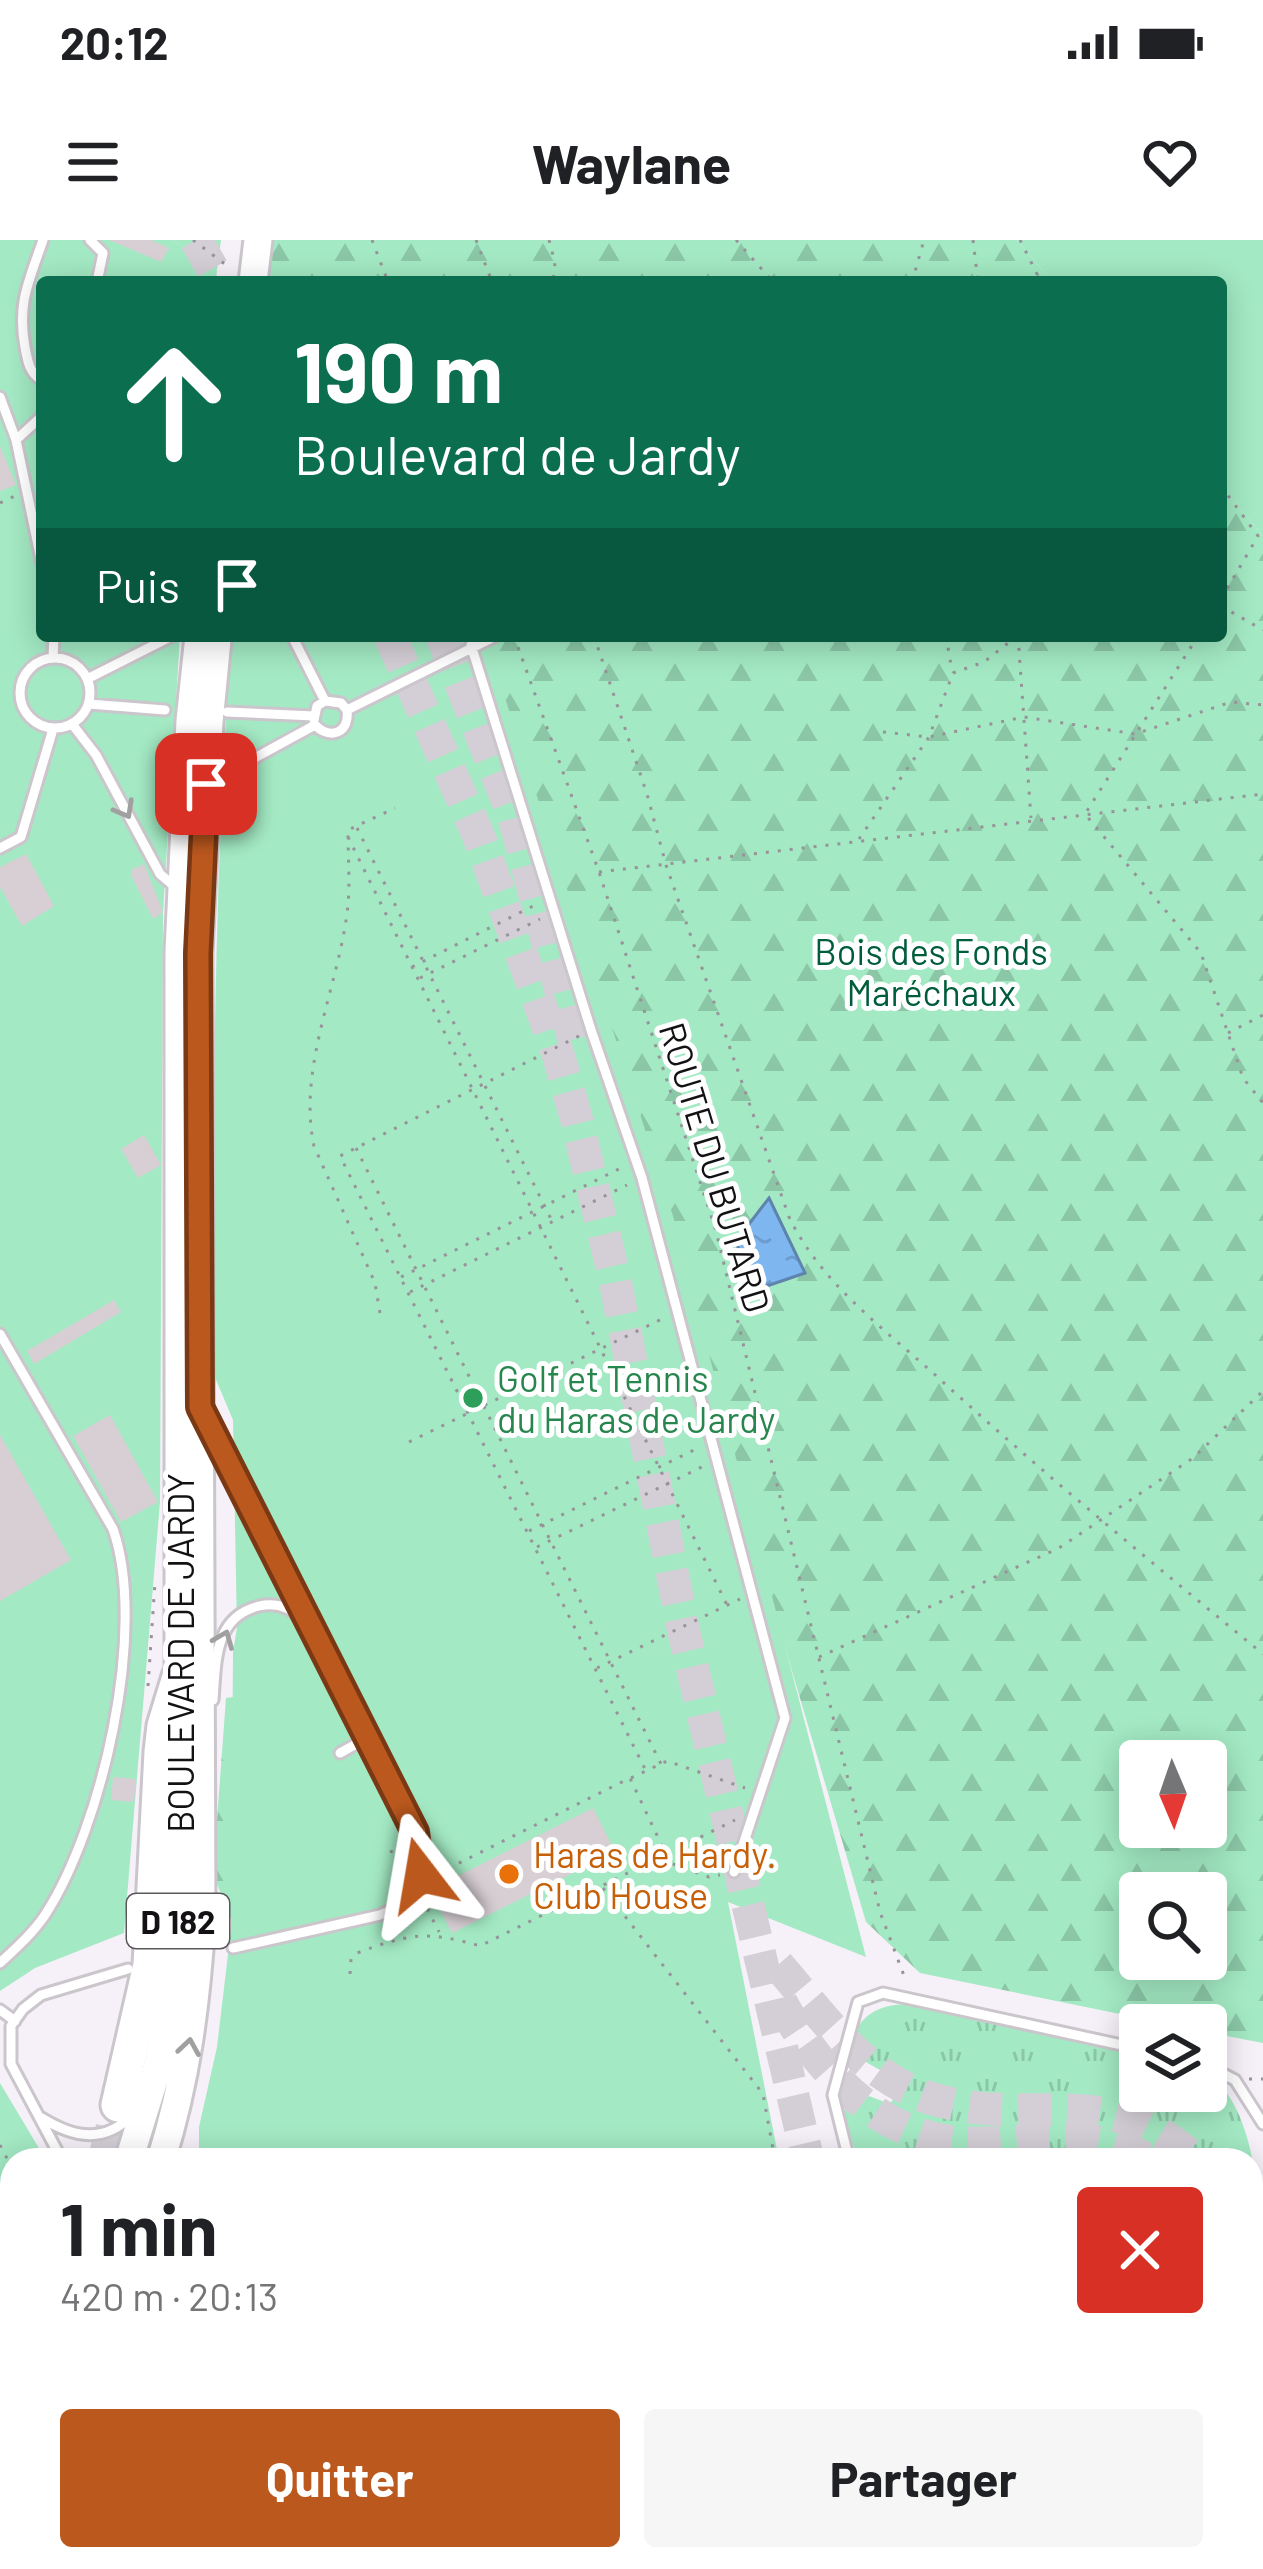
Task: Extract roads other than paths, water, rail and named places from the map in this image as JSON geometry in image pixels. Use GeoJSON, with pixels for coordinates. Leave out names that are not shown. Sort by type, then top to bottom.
{"type":"FeatureCollection","features":[{"type":"Feature","properties":{"kind":"highway"},"geometry":{"type":"LineString","coordinates":[[118,2104],[145,1999],[164,1726],[179,1676]]}},
{"type":"Feature","properties":{"kind":"main road"},"geometry":{"type":"LineString","coordinates":[[240,240],[242,276]]}},
{"type":"Feature","properties":{"kind":"main road"},"geometry":{"type":"LineString","coordinates":[[243,276],[258,240]]}},
{"type":"Feature","properties":{"kind":"main road","name":"BOULEVARD DE JARDY"},"geometry":{"type":"LineString","coordinates":[[133,2148],[172,2000],[179,1908],[182,892],[198,642]]}},
{"type":"Feature","properties":{"kind":"main road","name":"BOULEVARD DE JARDY"},"geometry":{"type":"LineString","coordinates":[[164,2148],[185,2073],[196,2002],[201,1837],[198,953],[218,642]]}},
{"type":"Feature","properties":{"kind":"lane"},"geometry":{"type":"LineString","coordinates":[[36,375],[29,369],[20,304],[43,240]]}},
{"type":"Feature","properties":{"kind":"lane"},"geometry":{"type":"LineString","coordinates":[[90,240],[103,253],[98,276]]}},
{"type":"Feature","properties":{"kind":"lane"},"geometry":{"type":"LineString","coordinates":[[0,397],[16,440],[36,535]]}},
{"type":"Feature","properties":{"kind":"lane"},"geometry":{"type":"LineString","coordinates":[[16,440],[36,422]]}},
{"type":"Feature","properties":{"kind":"lane"},"geometry":{"type":"LineString","coordinates":[[53,658],[54,642]]}},
{"type":"Feature","properties":{"kind":"lane"},"geometry":{"type":"LineString","coordinates":[[87,679],[160,642]]}},
{"type":"Feature","properties":{"kind":"lane"},"geometry":{"type":"LineString","coordinates":[[295,642],[326,701]]}},
{"type":"Feature","properties":{"kind":"lane"},"geometry":{"type":"LineString","coordinates":[[346,710],[481,642]]}},
{"type":"Feature","properties":{"kind":"lane"},"geometry":{"type":"LineString","coordinates":[[471,646],[641,1178],[785,1718],[734,1872]]}},
{"type":"Feature","properties":{"kind":"lane"},"geometry":{"type":"LineString","coordinates":[[53,658],[69,661],[87,679],[88,704],[72,724],[53,729],[31,719],[19,694],[29,669],[53,658]]}},
{"type":"Feature","properties":{"kind":"lane"},"geometry":{"type":"LineString","coordinates":[[334,700],[346,710],[343,730],[333,735],[323,733],[314,720],[317,706],[326,701],[334,700]]}},
{"type":"Feature","properties":{"kind":"lane"},"geometry":{"type":"LineString","coordinates":[[88,704],[165,710]]}},
{"type":"Feature","properties":{"kind":"lane"},"geometry":{"type":"LineString","coordinates":[[227,712],[314,720]]}},
{"type":"Feature","properties":{"kind":"lane"},"geometry":{"type":"LineString","coordinates":[[206,784],[314,720]]}},
{"type":"Feature","properties":{"kind":"lane"},"geometry":{"type":"LineString","coordinates":[[72,724],[96,755],[160,874],[182,892]]}},
{"type":"Feature","properties":{"kind":"lane"},"geometry":{"type":"LineString","coordinates":[[0,848],[21,837],[53,729]]}},
{"type":"Feature","properties":{"kind":"lane"},"geometry":{"type":"LineString","coordinates":[[0,1334],[113,1529],[124,1561],[122,1649],[105,1778],[46,1912],[0,1963]]}},
{"type":"Feature","properties":{"kind":"lane"},"geometry":{"type":"LineString","coordinates":[[200,1407],[415,1832],[421,1875],[403,1904],[380,1916],[233,1948]]}},
{"type":"Feature","properties":{"kind":"lane"},"geometry":{"type":"LineString","coordinates":[[201,1837],[218,1646],[227,1624],[244,1610],[269,1604],[293,1610],[310,1626]]}},
{"type":"Feature","properties":{"kind":"lane"},"geometry":{"type":"LineString","coordinates":[[340,1754],[367,1738]]}},
{"type":"Feature","properties":{"kind":"lane"},"geometry":{"type":"LineString","coordinates":[[156,1865],[164,1888],[179,1908]]}},
{"type":"Feature","properties":{"kind":"lane"},"geometry":{"type":"LineString","coordinates":[[56,2148],[11,2064],[8,2044],[15,2021],[41,1994],[128,1969]]}},
{"type":"Feature","properties":{"kind":"lane"},"geometry":{"type":"LineString","coordinates":[[846,2148],[833,2096],[858,2002],[883,1993],[1119,2044]]}},
{"type":"Feature","properties":{"kind":"lane"},"geometry":{"type":"LineString","coordinates":[[0,2010],[15,2021]]}},
{"type":"Feature","properties":{"kind":"lane"},"geometry":{"type":"LineString","coordinates":[[42,2118],[63,2131],[98,2136],[131,2118],[156,2073]]}},
{"type":"Feature","properties":{"kind":"lane"},"geometry":{"type":"LineString","coordinates":[[1227,2076],[1235,2080],[1263,2124]]}},
{"type":"Feature","properties":{"kind":"water"},"geometry":{"type":"Polygon","coordinates":[[[769,1198],[805,1273],[752,1291],[736,1241],[769,1198]]]}},
{"type":"Feature","properties":{"kind":"tunnel"},"geometry":{"type":"LineString","coordinates":[[196,240],[217,276]]}},
{"type":"Feature","properties":{"kind":"tunnel"},"geometry":{"type":"LineString","coordinates":[[393,642],[479,837],[558,1054],[576,1117],[615,1280],[683,1628],[805,2148]]}},
{"type":"Feature","properties":{"kind":"tunnel"},"geometry":{"type":"LineString","coordinates":[[444,642],[514,817],[575,1044]]}},
{"type":"Feature","properties":{"kind":"tunnel"},"geometry":{"type":"LineString","coordinates":[[778,1965],[845,2042],[906,2088],[966,2106],[1098,2112],[1130,2120],[1179,2148]]}},
{"type":"Feature","properties":{"kind":"tunnel"},"geometry":{"type":"LineString","coordinates":[[781,2002],[834,2076],[880,2115],[907,2129],[966,2143],[1059,2139],[1122,2148]]}},
{"type":"Feature","properties":{"kind":"tunnel"},"geometry":{"type":"LineString","coordinates":[[107,2148],[118,2105]]}},
{"type":"Feature","properties":{"kind":"place","name":"Golf et Tennis du Haras de Jardy"},"geometry":{"type":"Point","coordinates":[473,1398]}},
{"type":"Feature","properties":{"kind":"place","name":"Haras de Hardy. Club House"},"geometry":{"type":"Point","coordinates":[509,1874]}},
{"type":"Feature","properties":{"kind":"park label","name":"Bois des Fonds Maréchaux"},"geometry":{"type":"Point","coordinates":[931,970]}}]}
